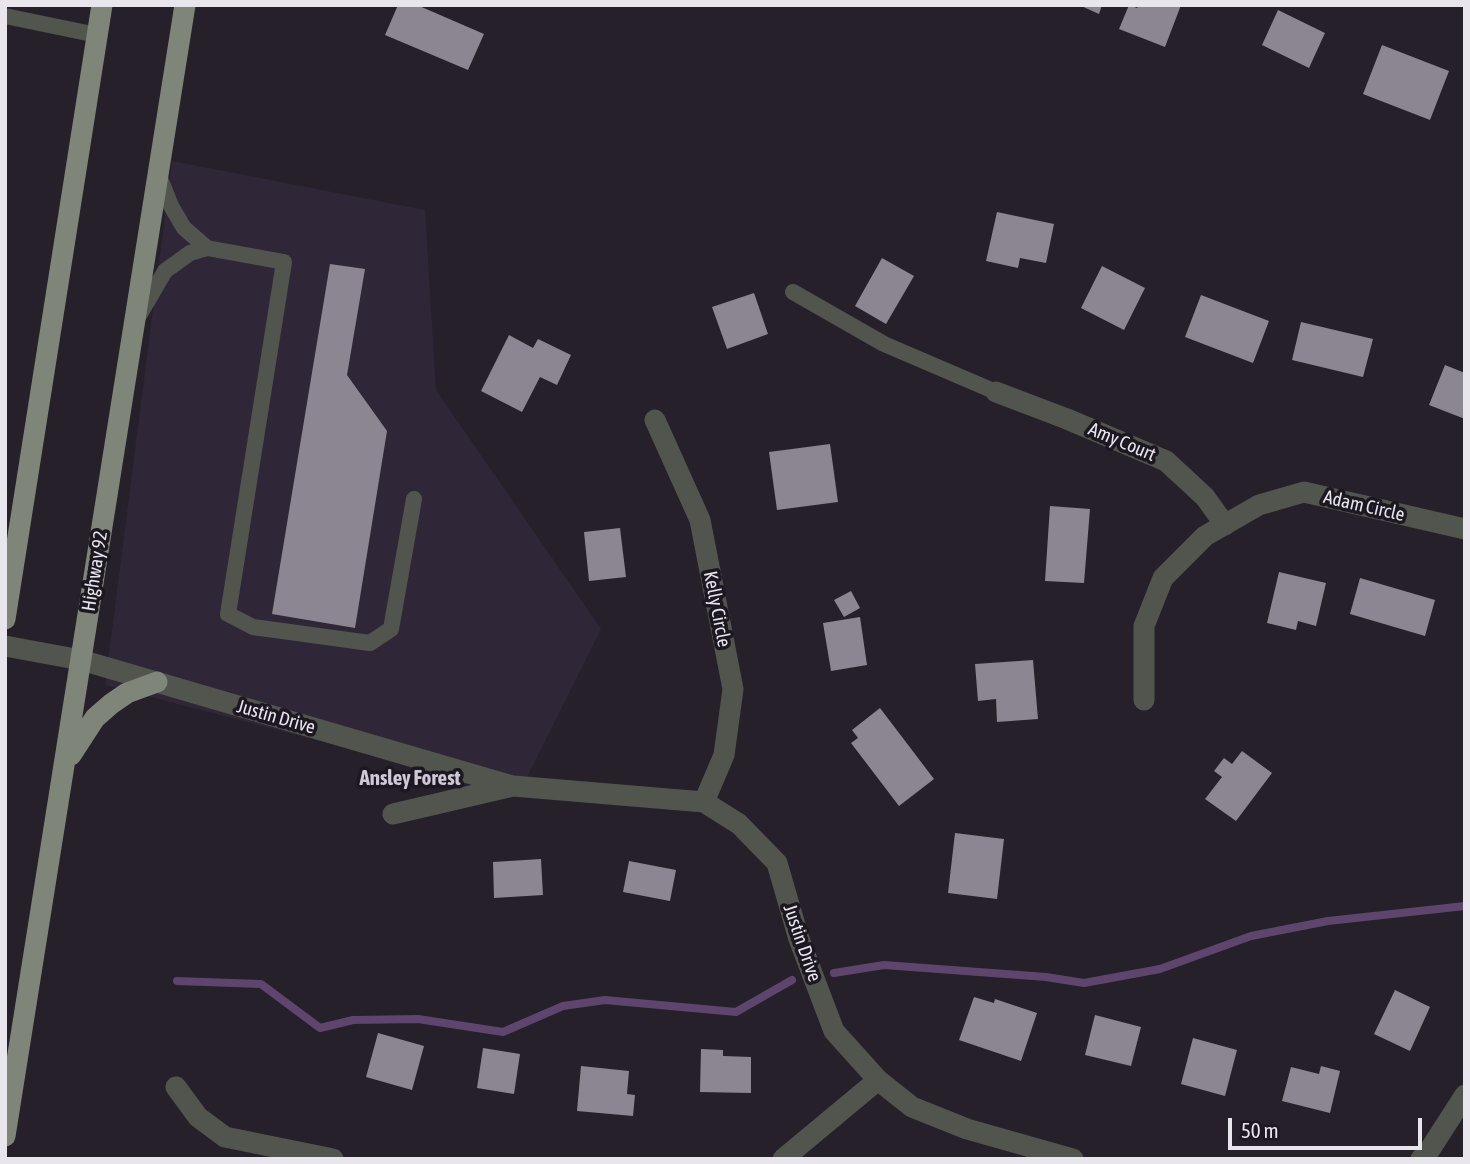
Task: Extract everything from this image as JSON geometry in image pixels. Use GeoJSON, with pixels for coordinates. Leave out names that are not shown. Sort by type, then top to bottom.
{"type":"FeatureCollection","features":[{"type":"Feature","properties":{"kind":"main road"},"geometry":{"type":"LineString","coordinates":[[5,619],[102,5]]}},
{"type":"Feature","properties":{"kind":"main road","name":"Highway 92"},"geometry":{"type":"LineString","coordinates":[[5,1136],[185,5]]}},
{"type":"Feature","properties":{"kind":"main road"},"geometry":{"type":"LineString","coordinates":[[5,561],[18,539]]}},
{"type":"Feature","properties":{"kind":"main road"},"geometry":{"type":"LineString","coordinates":[[62,777],[81,736],[95,718],[127,693],[158,682]]}},
{"type":"Feature","properties":{"kind":"street","name":"Amy Court"},"geometry":{"type":"LineString","coordinates":[[996,393],[1068,419],[1166,461],[1205,497],[1225,525]]}},
{"type":"Feature","properties":{"kind":"street","name":"Kelly Circle"},"geometry":{"type":"LineString","coordinates":[[655,420],[700,520],[733,689],[724,755],[704,803]]}},
{"type":"Feature","properties":{"kind":"street","name":"Adam Circle"},"geometry":{"type":"LineString","coordinates":[[1144,700],[1144,626],[1163,578],[1205,537],[1259,505],[1304,492],[1465,529]]}},
{"type":"Feature","properties":{"kind":"street","name":"Justin Drive"},"geometry":{"type":"LineString","coordinates":[[5,646],[80,660],[513,786],[704,803],[739,824],[778,863],[799,939],[834,1031],[878,1080],[912,1107],[967,1129],[1073,1159]]}},
{"type":"Feature","properties":{"kind":"street","name":"Justin Drive"},"geometry":{"type":"LineString","coordinates":[[393,814],[513,786]]}},
{"type":"Feature","properties":{"kind":"street"},"geometry":{"type":"LineString","coordinates":[[783,1159],[878,1080]]}},
{"type":"Feature","properties":{"kind":"street"},"geometry":{"type":"LineString","coordinates":[[176,1087],[198,1117],[225,1137],[333,1159]]}},
{"type":"Feature","properties":{"kind":"street"},"geometry":{"type":"LineString","coordinates":[[1421,1159],[1465,1095]]}},
{"type":"Feature","properties":{"kind":"lane"},"geometry":{"type":"LineString","coordinates":[[5,16],[97,35]]}},
{"type":"Feature","properties":{"kind":"lane"},"geometry":{"type":"LineString","coordinates":[[158,174],[184,228],[207,248]]}},
{"type":"Feature","properties":{"kind":"lane"},"geometry":{"type":"LineString","coordinates":[[134,326],[165,271],[190,253],[207,248],[284,262],[228,614],[253,627],[370,643],[391,629],[414,499]]}},
{"type":"Feature","properties":{"kind":"lane"},"geometry":{"type":"LineString","coordinates":[[793,292],[884,344],[996,393]]}},
{"type":"Feature","properties":{"kind":"shaded area"},"geometry":{"type":"Polygon","coordinates":[[[172,161],[425,210],[436,390],[601,629],[519,793],[105,685],[172,161]]]}},
{"type":"Feature","properties":{"kind":"building"},"geometry":{"type":"Polygon","coordinates":[[[398,5],[417,5],[484,34],[468,70],[385,35],[398,5]]]}},
{"type":"Feature","properties":{"kind":"building"},"geometry":{"type":"Polygon","coordinates":[[[1079,5],[1102,5],[1099,14],[1079,5]]]}},
{"type":"Feature","properties":{"kind":"building"},"geometry":{"type":"Polygon","coordinates":[[[1129,5],[1137,8],[1139,5],[1181,5],[1165,47],[1119,29],[1129,5]]]}},
{"type":"Feature","properties":{"kind":"building"},"geometry":{"type":"Polygon","coordinates":[[[1278,10],[1325,33],[1309,68],[1262,45],[1278,10]]]}},
{"type":"Feature","properties":{"kind":"building"},"geometry":{"type":"Polygon","coordinates":[[[1382,45],[1449,71],[1430,120],[1363,94],[1382,45]]]}},
{"type":"Feature","properties":{"kind":"building"},"geometry":{"type":"Polygon","coordinates":[[[997,212],[1054,224],[1046,263],[1020,258],[1018,268],[986,261],[997,212]]]}},
{"type":"Feature","properties":{"kind":"building"},"geometry":{"type":"Polygon","coordinates":[[[882,258],[914,276],[886,324],[855,306],[882,258]]]}},
{"type":"Feature","properties":{"kind":"building"},"geometry":{"type":"Polygon","coordinates":[[[330,264],[365,269],[347,375],[387,431],[355,628],[272,614],[330,264]]]}},
{"type":"Feature","properties":{"kind":"building"},"geometry":{"type":"Polygon","coordinates":[[[1102,266],[1145,288],[1124,330],[1081,308],[1102,266]]]}},
{"type":"Feature","properties":{"kind":"building"},"geometry":{"type":"Polygon","coordinates":[[[754,293],[768,334],[727,349],[712,307],[754,293]]]}},
{"type":"Feature","properties":{"kind":"building"},"geometry":{"type":"Polygon","coordinates":[[[1201,295],[1269,321],[1253,363],[1185,337],[1201,295]]]}},
{"type":"Feature","properties":{"kind":"building"},"geometry":{"type":"Polygon","coordinates":[[[1301,322],[1373,339],[1363,377],[1292,360],[1301,322]]]}},
{"type":"Feature","properties":{"kind":"building"},"geometry":{"type":"Polygon","coordinates":[[[509,335],[533,348],[538,339],[571,355],[557,385],[540,377],[522,412],[481,391],[509,335]]]}},
{"type":"Feature","properties":{"kind":"building"},"geometry":{"type":"Polygon","coordinates":[[[1445,365],[1465,373],[1465,419],[1429,405],[1445,365]]]}},
{"type":"Feature","properties":{"kind":"building"},"geometry":{"type":"Polygon","coordinates":[[[830,444],[838,502],[777,510],[769,452],[830,444]]]}},
{"type":"Feature","properties":{"kind":"building"},"geometry":{"type":"Polygon","coordinates":[[[1050,506],[1090,509],[1084,583],[1045,581],[1050,506]]]}},
{"type":"Feature","properties":{"kind":"building"},"geometry":{"type":"Polygon","coordinates":[[[620,528],[626,577],[589,581],[584,532],[620,528]]]}},
{"type":"Feature","properties":{"kind":"building"},"geometry":{"type":"Polygon","coordinates":[[[1279,572],[1326,583],[1316,626],[1298,621],[1296,630],[1267,623],[1279,572]]]}},
{"type":"Feature","properties":{"kind":"building"},"geometry":{"type":"Polygon","coordinates":[[[1360,578],[1435,600],[1425,636],[1350,614],[1360,578]]]}},
{"type":"Feature","properties":{"kind":"building"},"geometry":{"type":"Polygon","coordinates":[[[851,591],[860,608],[844,617],[834,600],[851,591]]]}},
{"type":"Feature","properties":{"kind":"building"},"geometry":{"type":"Polygon","coordinates":[[[860,617],[867,665],[831,671],[823,623],[860,617]]]}},
{"type":"Feature","properties":{"kind":"building"},"geometry":{"type":"Polygon","coordinates":[[[1033,660],[1038,719],[997,722],[996,699],[978,701],[975,664],[1033,660]]]}},
{"type":"Feature","properties":{"kind":"building"},"geometry":{"type":"Polygon","coordinates":[[[880,708],[934,779],[899,806],[851,743],[858,738],[852,730],[880,708]]]}},
{"type":"Feature","properties":{"kind":"building"},"geometry":{"type":"Polygon","coordinates":[[[1242,751],[1272,773],[1236,821],[1205,799],[1222,777],[1214,771],[1224,758],[1232,764],[1242,751]]]}},
{"type":"Feature","properties":{"kind":"building"},"geometry":{"type":"Polygon","coordinates":[[[955,833],[1004,839],[997,899],[948,893],[955,833]]]}},
{"type":"Feature","properties":{"kind":"building"},"geometry":{"type":"Polygon","coordinates":[[[541,859],[543,895],[494,898],[493,862],[541,859]]]}},
{"type":"Feature","properties":{"kind":"building"},"geometry":{"type":"Polygon","coordinates":[[[629,861],[676,870],[670,901],[623,892],[629,861]]]}},
{"type":"Feature","properties":{"kind":"building"},"geometry":{"type":"Polygon","coordinates":[[[1395,990],[1430,1007],[1410,1051],[1374,1034],[1395,990]]]}},
{"type":"Feature","properties":{"kind":"building"},"geometry":{"type":"Polygon","coordinates":[[[974,997],[994,1003],[995,999],[1037,1013],[1021,1061],[959,1040],[974,997]]]}},
{"type":"Feature","properties":{"kind":"building"},"geometry":{"type":"Polygon","coordinates":[[[1095,1015],[1141,1027],[1131,1066],[1085,1055],[1095,1015]]]}},
{"type":"Feature","properties":{"kind":"building"},"geometry":{"type":"Polygon","coordinates":[[[378,1033],[424,1046],[412,1090],[366,1077],[378,1033]]]}},
{"type":"Feature","properties":{"kind":"building"},"geometry":{"type":"Polygon","coordinates":[[[1193,1038],[1237,1050],[1225,1096],[1181,1084],[1193,1038]]]}},
{"type":"Feature","properties":{"kind":"building"},"geometry":{"type":"Polygon","coordinates":[[[483,1048],[520,1054],[514,1094],[477,1088],[483,1048]]]}},
{"type":"Feature","properties":{"kind":"building"},"geometry":{"type":"Polygon","coordinates":[[[701,1049],[723,1050],[723,1056],[751,1057],[751,1093],[700,1092],[701,1049]]]}},
{"type":"Feature","properties":{"kind":"building"},"geometry":{"type":"Polygon","coordinates":[[[581,1066],[629,1071],[627,1094],[635,1095],[633,1116],[577,1111],[581,1066]]]}},
{"type":"Feature","properties":{"kind":"building"},"geometry":{"type":"Polygon","coordinates":[[[1321,1066],[1340,1071],[1330,1113],[1282,1101],[1291,1067],[1319,1074],[1321,1066]]]}},
{"type":"Feature","properties":{"kind":"waterway"},"geometry":{"type":"LineString","coordinates":[[834,973],[884,965],[1046,977],[1084,983],[1160,969],[1251,936],[1328,921],[1465,906]]}},
{"type":"Feature","properties":{"kind":"waterway"},"geometry":{"type":"LineString","coordinates":[[177,981],[261,984],[320,1028],[353,1020],[418,1019],[503,1032],[563,1006],[605,1000],[736,1012],[792,980]]}},
{"type":"Feature","properties":{"kind":"district","name":"Ansley Forest"},"geometry":{"type":"Point","coordinates":[410,778]}}]}
